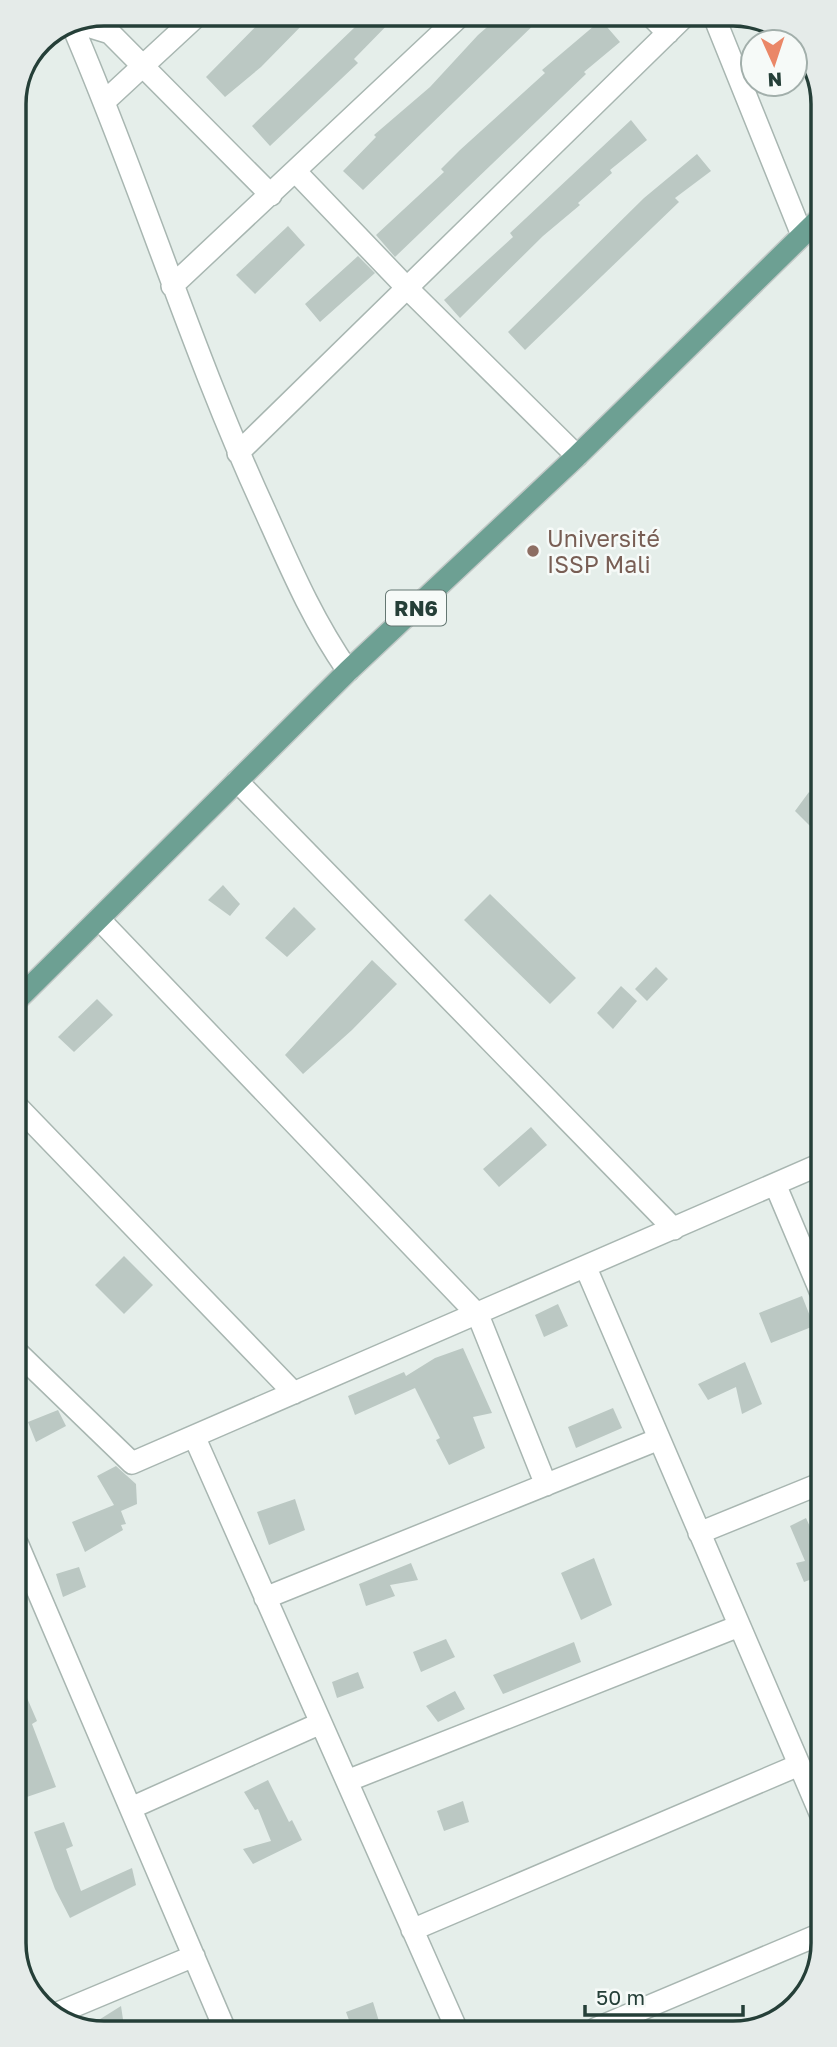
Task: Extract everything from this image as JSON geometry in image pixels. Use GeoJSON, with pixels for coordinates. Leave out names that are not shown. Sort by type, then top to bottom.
{"type":"FeatureCollection","features":[{"type":"Feature","properties":{"kind":"main road","name":"RN6"},"geometry":{"type":"LineString","coordinates":[[26,991],[348,671],[577,456],[811,227]]}},
{"type":"Feature","properties":{"kind":"street"},"geometry":{"type":"LineString","coordinates":[[105,101],[186,26]]}},
{"type":"Feature","properties":{"kind":"street"},"geometry":{"type":"LineString","coordinates":[[172,286],[449,26]]}},
{"type":"Feature","properties":{"kind":"street"},"geometry":{"type":"LineString","coordinates":[[661,26],[668,33]]}},
{"type":"Feature","properties":{"kind":"street"},"geometry":{"type":"LineString","coordinates":[[238,453],[675,26]]}},
{"type":"Feature","properties":{"kind":"street"},"geometry":{"type":"LineString","coordinates":[[718,26],[802,235]]}},
{"type":"Feature","properties":{"kind":"street"},"geometry":{"type":"LineString","coordinates":[[92,28],[110,33],[271,195]]}},
{"type":"Feature","properties":{"kind":"street"},"geometry":{"type":"LineString","coordinates":[[75,32],[105,101],[172,286],[238,453],[318,628],[348,671]]}},
{"type":"Feature","properties":{"kind":"street"},"geometry":{"type":"LineString","coordinates":[[296,172],[407,288],[577,456]]}},
{"type":"Feature","properties":{"kind":"street"},"geometry":{"type":"LineString","coordinates":[[237,782],[674,1229]]}},
{"type":"Feature","properties":{"kind":"street"},"geometry":{"type":"LineString","coordinates":[[99,919],[478,1315],[545,1485]]}},
{"type":"Feature","properties":{"kind":"street"},"geometry":{"type":"LineString","coordinates":[[26,1115],[294,1393]]}},
{"type":"Feature","properties":{"kind":"street"},"geometry":{"type":"LineString","coordinates":[[26,1361],[132,1462],[478,1315],[811,1168]]}},
{"type":"Feature","properties":{"kind":"street"},"geometry":{"type":"LineString","coordinates":[[775,1184],[811,1269]]}},
{"type":"Feature","properties":{"kind":"street"},"geometry":{"type":"LineString","coordinates":[[586,1268],[811,1790]]}},
{"type":"Feature","properties":{"kind":"street"},"geometry":{"type":"LineString","coordinates":[[194,1436],[453,2021]]}},
{"type":"Feature","properties":{"kind":"street"},"geometry":{"type":"LineString","coordinates":[[265,1598],[659,1439]]}},
{"type":"Feature","properties":{"kind":"street"},"geometry":{"type":"LineString","coordinates":[[699,1533],[811,1487]]}},
{"type":"Feature","properties":{"kind":"street"},"geometry":{"type":"LineString","coordinates":[[26,1564],[221,2021]]}},
{"type":"Feature","properties":{"kind":"street"},"geometry":{"type":"LineString","coordinates":[[346,1782],[739,1626]]}},
{"type":"Feature","properties":{"kind":"street"},"geometry":{"type":"LineString","coordinates":[[131,1808],[321,1723]]}},
{"type":"Feature","properties":{"kind":"street"},"geometry":{"type":"LineString","coordinates":[[412,1930],[799,1765]]}},
{"type":"Feature","properties":{"kind":"street"},"geometry":{"type":"LineString","coordinates":[[614,2021],[811,1938]]}},
{"type":"Feature","properties":{"kind":"street"},"geometry":{"type":"LineString","coordinates":[[65,2010],[194,1956]]}},
{"type":"Feature","properties":{"kind":"building"},"geometry":{"type":"Polygon","coordinates":[[[256,26],[301,26],[261,67],[225,97],[206,77],[256,26]]]}},
{"type":"Feature","properties":{"kind":"building"},"geometry":{"type":"Polygon","coordinates":[[[386,26],[354,59],[358,63],[270,146],[252,126],[355,27],[386,26]]]}},
{"type":"Feature","properties":{"kind":"building"},"geometry":{"type":"Polygon","coordinates":[[[488,26],[533,26],[363,190],[343,171],[376,137],[374,135],[430,87],[488,26]]]}},
{"type":"Feature","properties":{"kind":"building"},"geometry":{"type":"Polygon","coordinates":[[[594,26],[606,26],[620,42],[584,72],[586,74],[395,257],[376,235],[444,172],[441,169],[460,150],[545,73],[542,70],[594,26]]]}},
{"type":"Feature","properties":{"kind":"building"},"geometry":{"type":"Polygon","coordinates":[[[631,120],[647,140],[610,170],[612,173],[578,203],[580,205],[543,236],[460,318],[444,300],[513,237],[510,233],[631,120]]]}},
{"type":"Feature","properties":{"kind":"building"},"geometry":{"type":"Polygon","coordinates":[[[697,154],[711,171],[675,198],[679,202],[525,350],[508,332],[644,198],[697,154]]]}},
{"type":"Feature","properties":{"kind":"building"},"geometry":{"type":"Polygon","coordinates":[[[288,226],[305,245],[255,294],[236,275],[288,226]]]}},
{"type":"Feature","properties":{"kind":"building"},"geometry":{"type":"Polygon","coordinates":[[[358,256],[375,273],[320,322],[305,304],[358,256]]]}},
{"type":"Feature","properties":{"kind":"building"},"geometry":{"type":"Polygon","coordinates":[[[809,792],[811,827],[795,811],[809,792]]]}},
{"type":"Feature","properties":{"kind":"building"},"geometry":{"type":"Polygon","coordinates":[[[223,885],[240,904],[230,916],[208,900],[223,885]]]}},
{"type":"Feature","properties":{"kind":"building"},"geometry":{"type":"Polygon","coordinates":[[[490,894],[576,978],[550,1004],[464,920],[490,894]]]}},
{"type":"Feature","properties":{"kind":"building"},"geometry":{"type":"Polygon","coordinates":[[[294,907],[316,929],[287,957],[265,938],[294,907]]]}},
{"type":"Feature","properties":{"kind":"building"},"geometry":{"type":"Polygon","coordinates":[[[372,960],[397,984],[352,1030],[303,1074],[285,1055],[372,960]]]}},
{"type":"Feature","properties":{"kind":"building"},"geometry":{"type":"Polygon","coordinates":[[[656,967],[668,979],[647,1001],[635,989],[656,967]]]}},
{"type":"Feature","properties":{"kind":"building"},"geometry":{"type":"Polygon","coordinates":[[[621,986],[637,1001],[613,1029],[597,1013],[621,986]]]}},
{"type":"Feature","properties":{"kind":"building"},"geometry":{"type":"Polygon","coordinates":[[[97,999],[113,1015],[74,1052],[58,1037],[97,999]]]}},
{"type":"Feature","properties":{"kind":"building"},"geometry":{"type":"Polygon","coordinates":[[[531,1127],[547,1145],[499,1187],[483,1169],[531,1127]]]}},
{"type":"Feature","properties":{"kind":"building"},"geometry":{"type":"Polygon","coordinates":[[[124,1256],[153,1285],[124,1314],[95,1285],[124,1256]]]}},
{"type":"Feature","properties":{"kind":"building"},"geometry":{"type":"Polygon","coordinates":[[[802,1296],[811,1318],[811,1327],[771,1343],[759,1313],[802,1296]]]}},
{"type":"Feature","properties":{"kind":"building"},"geometry":{"type":"Polygon","coordinates":[[[558,1304],[568,1326],[544,1337],[535,1315],[558,1304]]]}},
{"type":"Feature","properties":{"kind":"building"},"geometry":{"type":"Polygon","coordinates":[[[463,1348],[492,1413],[473,1417],[485,1448],[449,1465],[436,1440],[440,1438],[415,1388],[355,1415],[348,1396],[404,1372],[406,1376],[435,1358],[463,1348]]]}},
{"type":"Feature","properties":{"kind":"building"},"geometry":{"type":"Polygon","coordinates":[[[745,1362],[762,1404],[742,1414],[736,1387],[708,1400],[698,1384],[745,1362]]]}},
{"type":"Feature","properties":{"kind":"building"},"geometry":{"type":"Polygon","coordinates":[[[613,1408],[622,1428],[576,1448],[568,1427],[613,1408]]]}},
{"type":"Feature","properties":{"kind":"building"},"geometry":{"type":"Polygon","coordinates":[[[58,1410],[66,1426],[36,1442],[28,1422],[58,1410]]]}},
{"type":"Feature","properties":{"kind":"building"},"geometry":{"type":"Polygon","coordinates":[[[116,1466],[136,1484],[137,1504],[121,1511],[126,1524],[121,1525],[123,1530],[85,1552],[72,1522],[114,1505],[97,1476],[116,1466]]]}},
{"type":"Feature","properties":{"kind":"building"},"geometry":{"type":"Polygon","coordinates":[[[295,1499],[305,1530],[269,1545],[257,1512],[295,1499]]]}},
{"type":"Feature","properties":{"kind":"building"},"geometry":{"type":"Polygon","coordinates":[[[806,1518],[811,1529],[811,1579],[804,1582],[796,1563],[805,1561],[790,1526],[806,1518]]]}},
{"type":"Feature","properties":{"kind":"building"},"geometry":{"type":"Polygon","coordinates":[[[594,1558],[612,1605],[581,1620],[561,1573],[594,1558]]]}},
{"type":"Feature","properties":{"kind":"building"},"geometry":{"type":"Polygon","coordinates":[[[411,1563],[418,1580],[390,1585],[395,1596],[366,1606],[359,1584],[411,1563]]]}},
{"type":"Feature","properties":{"kind":"building"},"geometry":{"type":"Polygon","coordinates":[[[79,1567],[86,1587],[63,1597],[56,1574],[79,1567]]]}},
{"type":"Feature","properties":{"kind":"building"},"geometry":{"type":"Polygon","coordinates":[[[446,1639],[455,1657],[421,1672],[413,1652],[446,1639]]]}},
{"type":"Feature","properties":{"kind":"building"},"geometry":{"type":"Polygon","coordinates":[[[574,1642],[581,1662],[503,1694],[493,1675],[574,1642]]]}},
{"type":"Feature","properties":{"kind":"building"},"geometry":{"type":"Polygon","coordinates":[[[358,1672],[364,1688],[337,1698],[332,1682],[358,1672]]]}},
{"type":"Feature","properties":{"kind":"building"},"geometry":{"type":"Polygon","coordinates":[[[455,1691],[465,1709],[438,1722],[426,1706],[455,1691]]]}},
{"type":"Feature","properties":{"kind":"building"},"geometry":{"type":"Polygon","coordinates":[[[26,1696],[37,1721],[32,1724],[56,1787],[26,1797],[26,1696]]]}},
{"type":"Feature","properties":{"kind":"building"},"geometry":{"type":"Polygon","coordinates":[[[268,1780],[289,1822],[292,1820],[302,1840],[253,1864],[243,1849],[271,1841],[258,1809],[255,1810],[244,1792],[268,1780]]]}},
{"type":"Feature","properties":{"kind":"building"},"geometry":{"type":"Polygon","coordinates":[[[463,1801],[469,1822],[444,1831],[437,1811],[463,1801]]]}},
{"type":"Feature","properties":{"kind":"building"},"geometry":{"type":"Polygon","coordinates":[[[64,1822],[73,1846],[66,1849],[81,1891],[132,1868],[136,1885],[70,1918],[55,1889],[34,1832],[64,1822]]]}},
{"type":"Feature","properties":{"kind":"building"},"geometry":{"type":"Polygon","coordinates":[[[373,2002],[379,2021],[349,2021],[346,2012],[373,2002]]]}},
{"type":"Feature","properties":{"kind":"building"},"geometry":{"type":"Polygon","coordinates":[[[121,2006],[123,2021],[98,2021],[121,2006]]]}},
{"type":"Feature","properties":{"kind":"place","name":"Université ISSP Mali"},"geometry":{"type":"Point","coordinates":[533,551]}}]}
